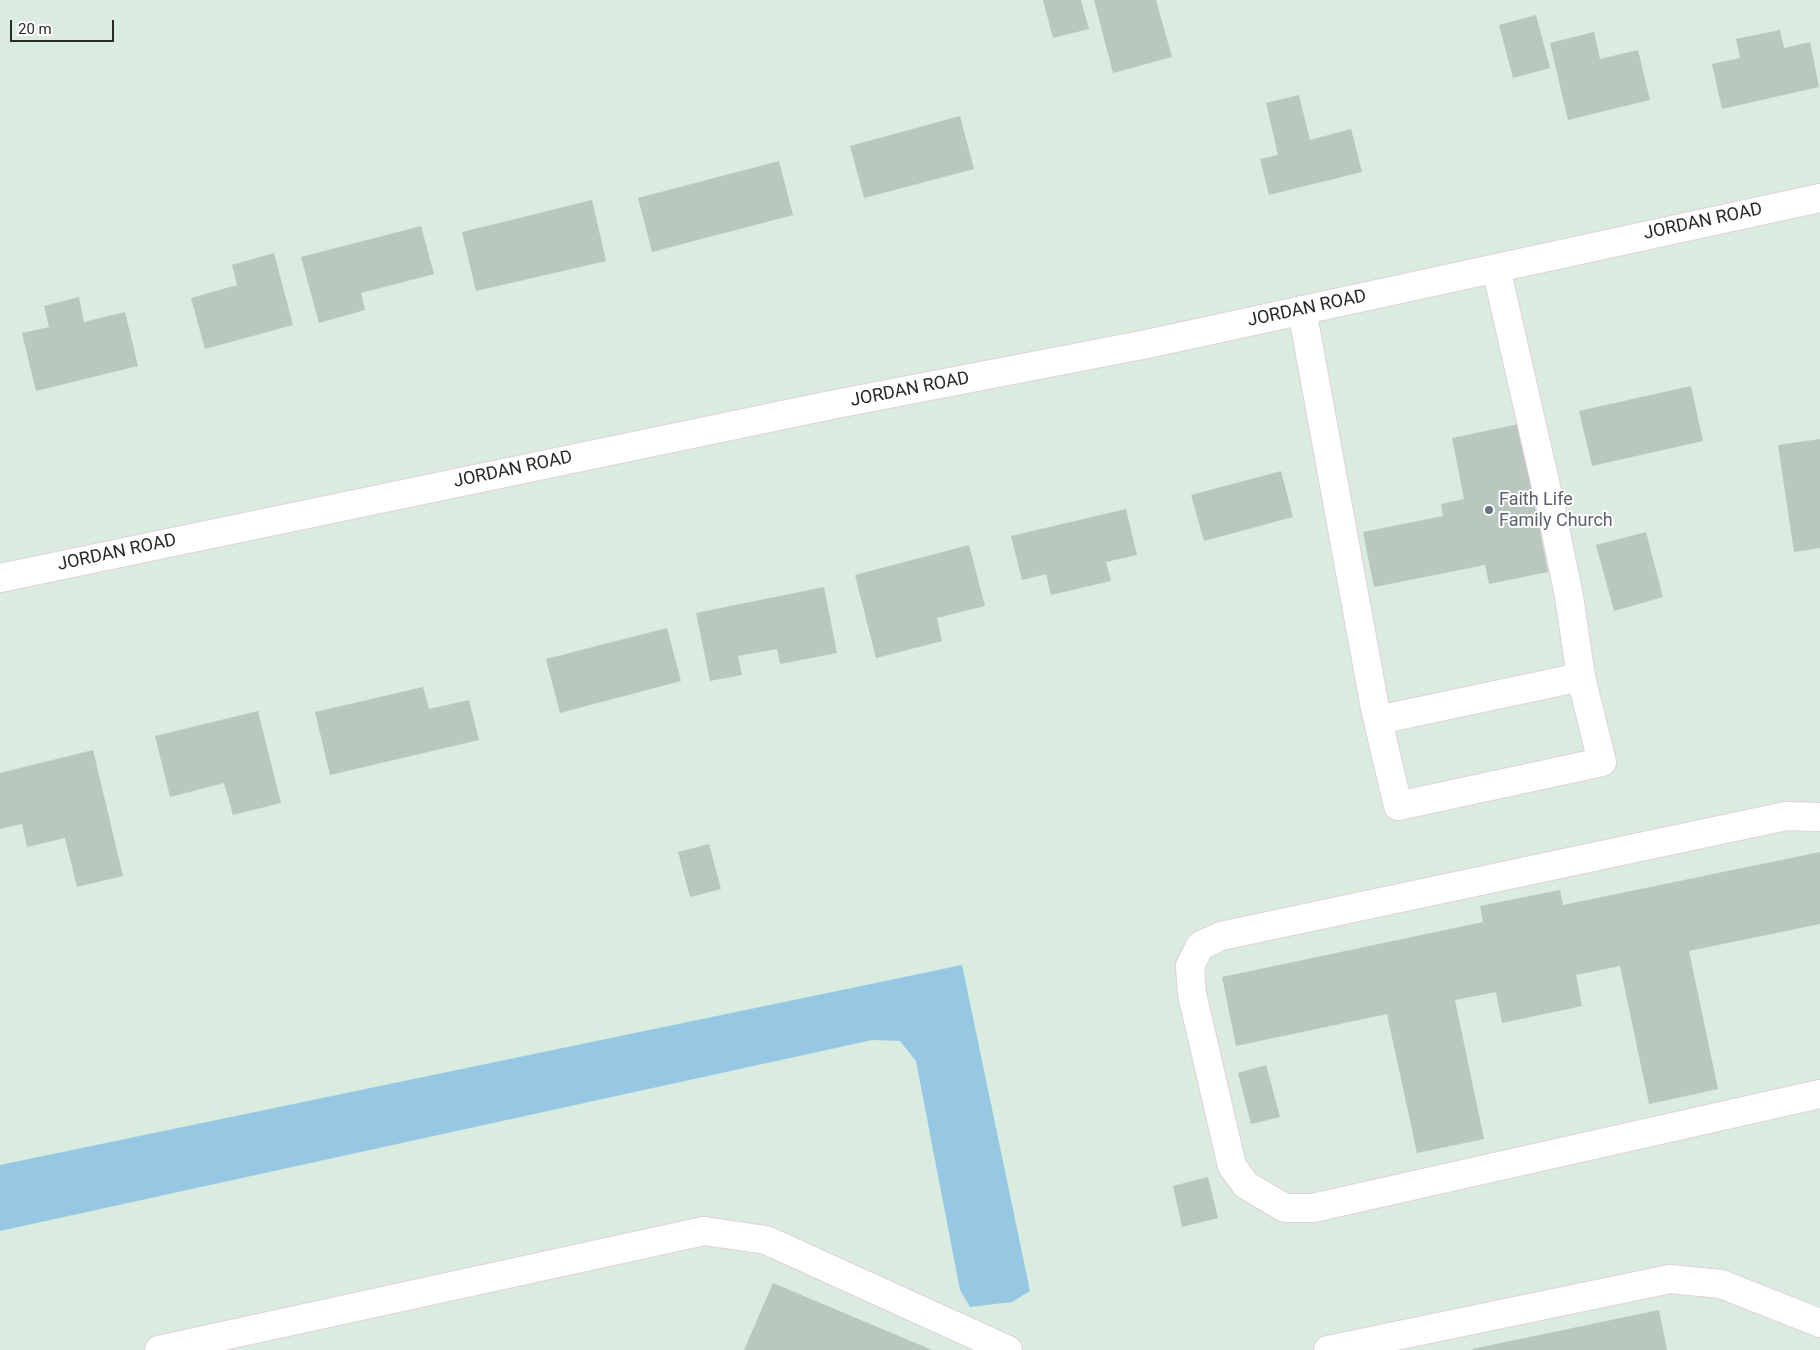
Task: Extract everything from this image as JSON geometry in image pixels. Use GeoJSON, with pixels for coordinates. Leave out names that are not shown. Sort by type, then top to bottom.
{"type":"FeatureCollection","features":[{"type":"Feature","properties":{"kind":"street","name":"JORDAN ROAD"},"geometry":{"type":"LineString","coordinates":[[0,578],[433,486],[831,405],[1147,344],[1820,198]]}},
{"type":"Feature","properties":{"kind":"street"},"geometry":{"type":"LineString","coordinates":[[1302,310],[1377,714],[1398,806],[1602,762],[1581,677],[1569,596],[1550,504],[1496,268]]}},
{"type":"Feature","properties":{"kind":"street"},"geometry":{"type":"LineString","coordinates":[[1377,714],[1581,677]]}},
{"type":"Feature","properties":{"kind":"street"},"geometry":{"type":"LineString","coordinates":[[1820,817],[1786,816],[1221,936],[1200,946],[1190,966],[1192,994],[1232,1166],[1246,1185],[1285,1208],[1313,1208],[1820,1094]]}},
{"type":"Feature","properties":{"kind":"street"},"geometry":{"type":"LineString","coordinates":[[159,1350],[704,1232],[766,1240],[1008,1350]]}},
{"type":"Feature","properties":{"kind":"street"},"geometry":{"type":"LineString","coordinates":[[1328,1350],[1670,1279],[1722,1284],[1820,1323]]}},
{"type":"Feature","properties":{"kind":"shaded area"},"geometry":{"type":"Polygon","coordinates":[[[962,965],[1030,1291],[1012,1302],[970,1307],[960,1290],[916,1061],[900,1041],[872,1040],[0,1231],[0,1165],[962,965]]]}},
{"type":"Feature","properties":{"kind":"building"},"geometry":{"type":"Polygon","coordinates":[[[1043,0],[1081,0],[1089,29],[1053,38],[1043,0]]]}},
{"type":"Feature","properties":{"kind":"building"},"geometry":{"type":"Polygon","coordinates":[[[1094,0],[1156,0],[1172,57],[1113,73],[1094,0]]]}},
{"type":"Feature","properties":{"kind":"building"},"geometry":{"type":"Polygon","coordinates":[[[1536,15],[1550,68],[1513,78],[1499,25],[1536,15]]]}},
{"type":"Feature","properties":{"kind":"building"},"geometry":{"type":"Polygon","coordinates":[[[1780,30],[1784,48],[1810,42],[1819,87],[1722,109],[1712,64],[1740,58],[1736,39],[1780,30]]]}},
{"type":"Feature","properties":{"kind":"building"},"geometry":{"type":"Polygon","coordinates":[[[1594,32],[1600,59],[1638,50],[1650,100],[1568,120],[1550,43],[1594,32]]]}},
{"type":"Feature","properties":{"kind":"building"},"geometry":{"type":"Polygon","coordinates":[[[1299,95],[1310,140],[1351,129],[1362,172],[1269,195],[1260,159],[1278,155],[1266,103],[1299,95]]]}},
{"type":"Feature","properties":{"kind":"building"},"geometry":{"type":"Polygon","coordinates":[[[960,116],[974,169],[864,198],[850,146],[960,116]]]}},
{"type":"Feature","properties":{"kind":"building"},"geometry":{"type":"Polygon","coordinates":[[[779,161],[793,215],[652,252],[638,198],[779,161]]]}},
{"type":"Feature","properties":{"kind":"building"},"geometry":{"type":"Polygon","coordinates":[[[592,200],[606,261],[476,291],[462,232],[592,200]]]}},
{"type":"Feature","properties":{"kind":"building"},"geometry":{"type":"Polygon","coordinates":[[[421,226],[434,274],[361,293],[365,310],[319,323],[301,257],[421,226]]]}},
{"type":"Feature","properties":{"kind":"building"},"geometry":{"type":"Polygon","coordinates":[[[274,253],[293,325],[205,349],[191,298],[237,285],[232,265],[274,253]]]}},
{"type":"Feature","properties":{"kind":"building"},"geometry":{"type":"Polygon","coordinates":[[[79,297],[84,322],[125,312],[138,366],[36,391],[22,333],[49,327],[44,306],[79,297]]]}},
{"type":"Feature","properties":{"kind":"building"},"geometry":{"type":"Polygon","coordinates":[[[1691,386],[1703,441],[1592,466],[1579,411],[1691,386]]]}},
{"type":"Feature","properties":{"kind":"building","name":"Faith Life Family Church"},"geometry":{"type":"Polygon","coordinates":[[[1519,424],[1548,572],[1489,584],[1485,565],[1374,587],[1363,532],[1443,516],[1441,504],[1464,499],[1452,438],[1519,424]]]}},
{"type":"Feature","properties":{"kind":"building"},"geometry":{"type":"Polygon","coordinates":[[[1820,439],[1820,548],[1794,552],[1778,445],[1820,439]]]}},
{"type":"Feature","properties":{"kind":"building"},"geometry":{"type":"Polygon","coordinates":[[[1281,471],[1293,517],[1204,541],[1191,495],[1281,471]]]}},
{"type":"Feature","properties":{"kind":"building"},"geometry":{"type":"Polygon","coordinates":[[[1126,509],[1137,555],[1106,562],[1111,581],[1051,595],[1046,574],[1022,580],[1011,536],[1126,509]]]}},
{"type":"Feature","properties":{"kind":"building"},"geometry":{"type":"Polygon","coordinates":[[[1646,532],[1663,597],[1614,611],[1596,545],[1646,532]]]}},
{"type":"Feature","properties":{"kind":"building"},"geometry":{"type":"Polygon","coordinates":[[[969,545],[985,606],[937,618],[942,641],[876,658],[855,575],[969,545]]]}},
{"type":"Feature","properties":{"kind":"building"},"geometry":{"type":"Polygon","coordinates":[[[824,587],[837,653],[780,664],[777,649],[738,656],[742,675],[710,681],[696,613],[824,587]]]}},
{"type":"Feature","properties":{"kind":"building"},"geometry":{"type":"Polygon","coordinates":[[[667,628],[681,681],[560,713],[546,659],[667,628]]]}},
{"type":"Feature","properties":{"kind":"building"},"geometry":{"type":"Polygon","coordinates":[[[423,687],[429,709],[469,700],[479,740],[330,775],[315,712],[423,687]]]}},
{"type":"Feature","properties":{"kind":"building"},"geometry":{"type":"Polygon","coordinates":[[[258,711],[281,803],[233,815],[224,783],[170,797],[155,736],[258,711]]]}},
{"type":"Feature","properties":{"kind":"building"},"geometry":{"type":"Polygon","coordinates":[[[93,750],[123,876],[77,887],[65,838],[27,847],[22,824],[0,829],[0,773],[93,750]]]}},
{"type":"Feature","properties":{"kind":"building"},"geometry":{"type":"Polygon","coordinates":[[[709,844],[721,889],[690,897],[678,852],[709,844]]]}},
{"type":"Feature","properties":{"kind":"building"},"geometry":{"type":"Polygon","coordinates":[[[1820,852],[1820,924],[1689,951],[1718,1089],[1649,1104],[1620,966],[1576,975],[1582,1006],[1502,1023],[1496,992],[1455,1000],[1484,1139],[1417,1153],[1387,1014],[1236,1046],[1222,977],[1483,922],[1480,906],[1560,890],[1563,905],[1820,852]]]}},
{"type":"Feature","properties":{"kind":"building"},"geometry":{"type":"Polygon","coordinates":[[[1266,1065],[1280,1117],[1251,1124],[1238,1073],[1266,1065]]]}},
{"type":"Feature","properties":{"kind":"building"},"geometry":{"type":"Polygon","coordinates":[[[1208,1177],[1218,1218],[1182,1227],[1173,1186],[1208,1177]]]}},
{"type":"Feature","properties":{"kind":"building"},"geometry":{"type":"Polygon","coordinates":[[[773,1283],[932,1350],[744,1350],[773,1283]]]}},
{"type":"Feature","properties":{"kind":"building"},"geometry":{"type":"Polygon","coordinates":[[[1659,1310],[1667,1350],[1472,1349],[1659,1310]]]}},
{"type":"Feature","properties":{"kind":"place","name":"Faith Life Family Church"},"geometry":{"type":"Point","coordinates":[1489,510]}}]}
